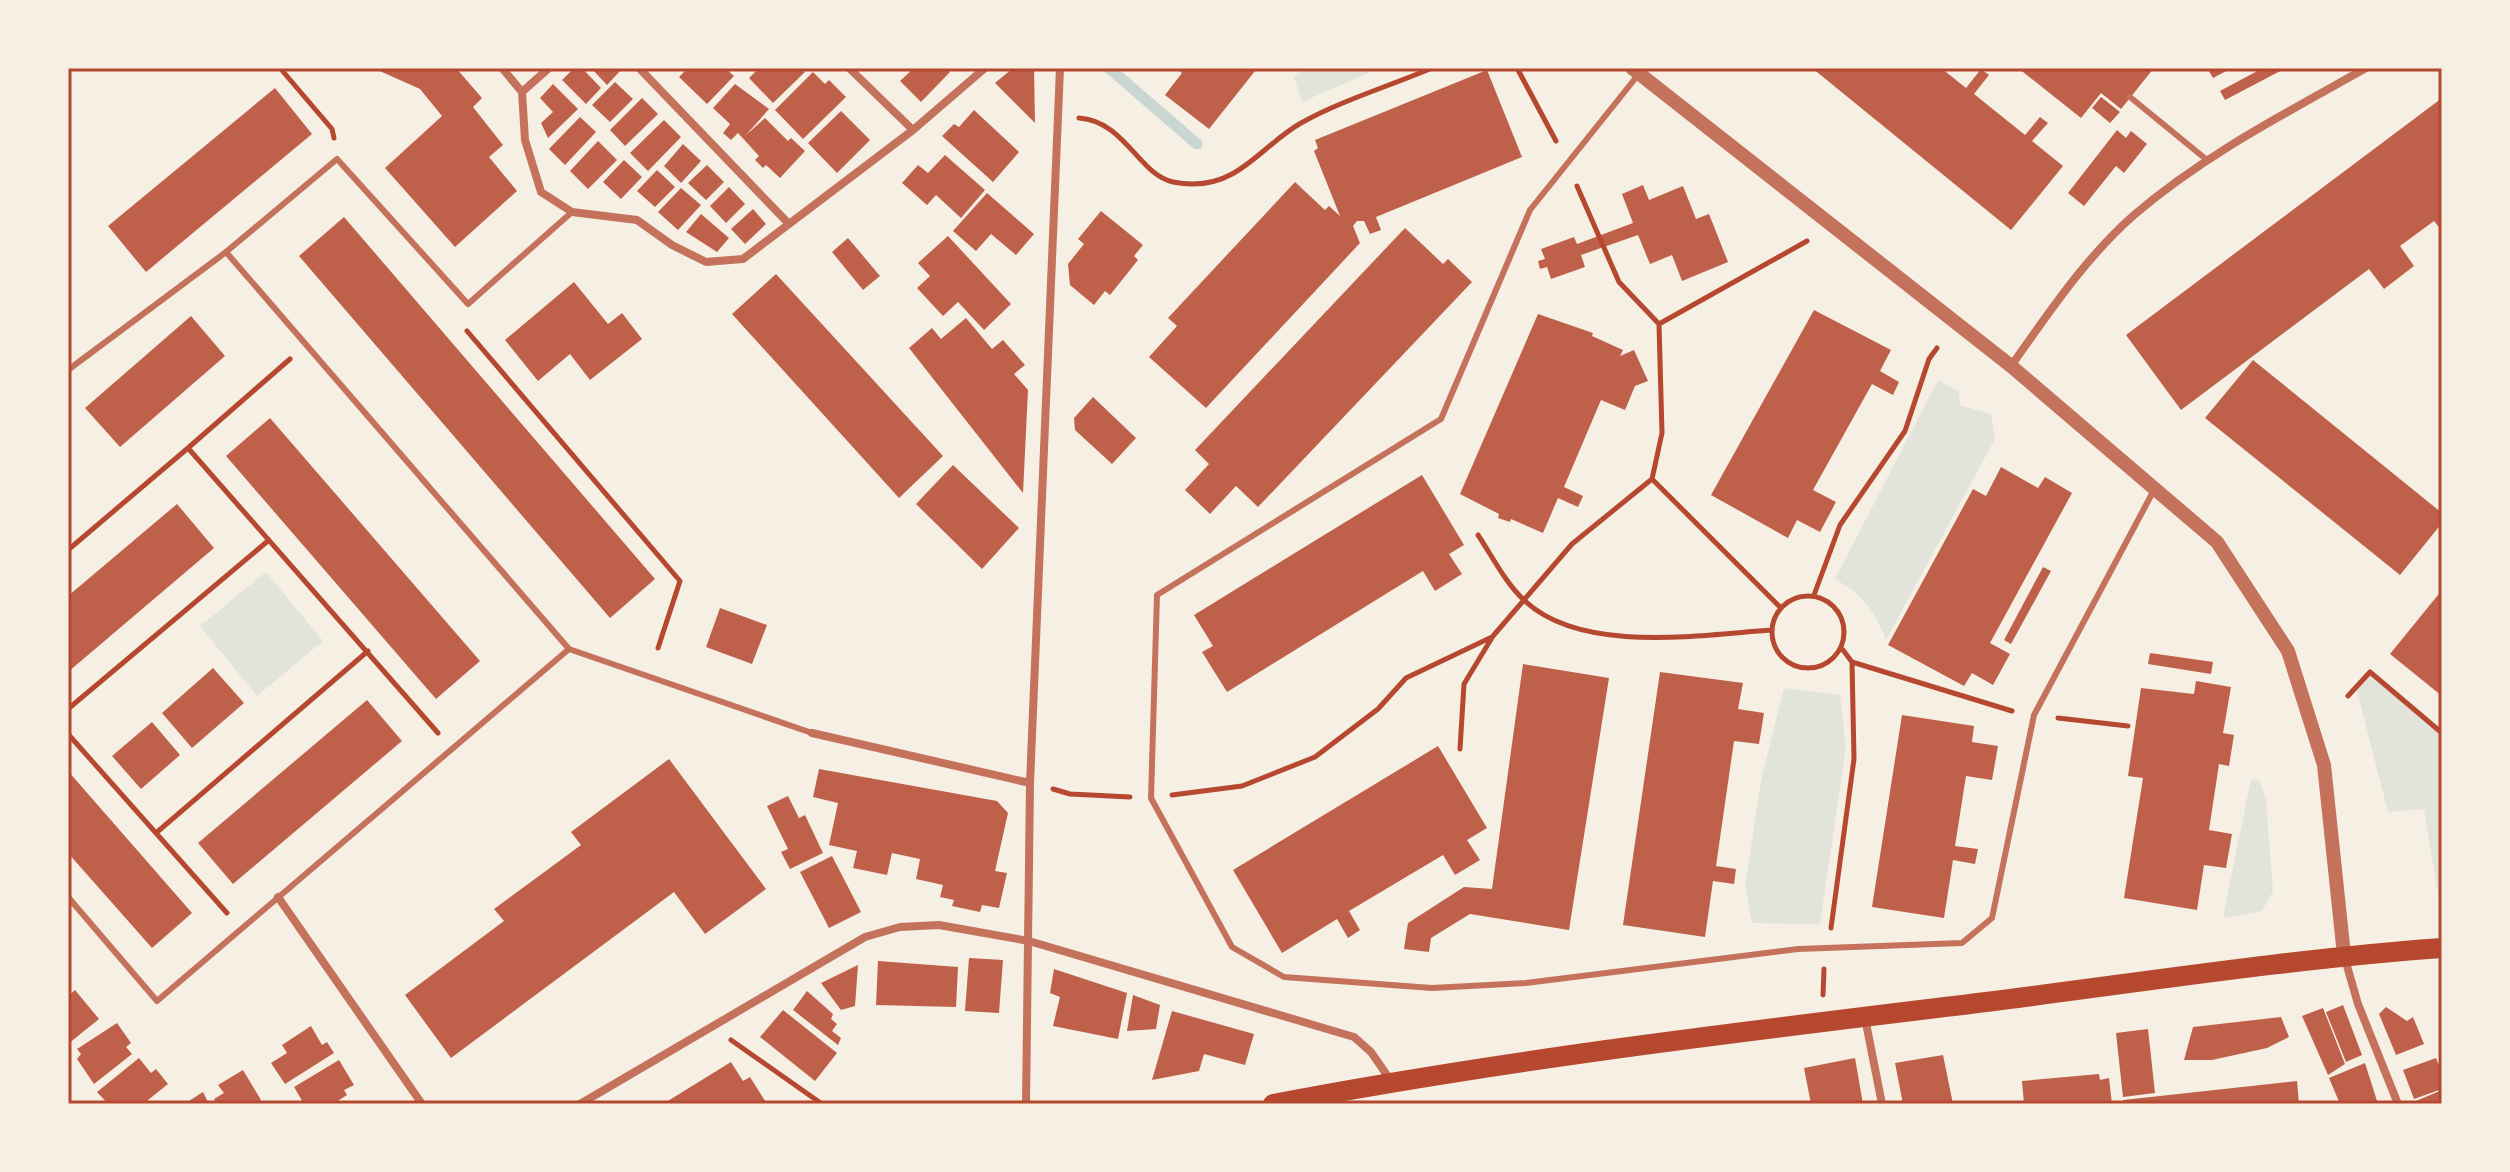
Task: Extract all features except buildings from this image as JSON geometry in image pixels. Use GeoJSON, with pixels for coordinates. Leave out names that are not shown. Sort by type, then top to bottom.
{"type":"FeatureCollection","features":[{"type":"Feature","properties":{"kind":"main road"},"geometry":{"type":"LineString","coordinates":[[1273,1104],[1391,1082],[1865,1017],[2344,955],[2442,948]]}},
{"type":"Feature","properties":{"kind":"street"},"geometry":{"type":"LineString","coordinates":[[502,68],[522,92],[525,140],[541,192],[572,212],[637,220],[672,245],[706,262],[743,259],[913,130],[981,69]]}},
{"type":"Feature","properties":{"kind":"street"},"geometry":{"type":"LineString","coordinates":[[522,92],[549,68]]}},
{"type":"Feature","properties":{"kind":"street"},"geometry":{"type":"LineString","coordinates":[[639,68],[789,224]]}},
{"type":"Feature","properties":{"kind":"street"},"geometry":{"type":"LineString","coordinates":[[849,68],[913,130]]}},
{"type":"Feature","properties":{"kind":"street"},"geometry":{"type":"LineString","coordinates":[[1026,1104],[1030,783],[1060,68]]}},
{"type":"Feature","properties":{"kind":"street"},"geometry":{"type":"LineString","coordinates":[[2011,366],[2073,280],[2133,216],[2207,160],[2366,68]]}},
{"type":"Feature","properties":{"kind":"street"},"geometry":{"type":"LineString","coordinates":[[1635,71],[2011,366],[2217,542],[2288,651],[2324,765],[2344,955],[2358,1004],[2398,1104]]}},
{"type":"Feature","properties":{"kind":"street"},"geometry":{"type":"LineString","coordinates":[[812,733],[1030,783]]}},
{"type":"Feature","properties":{"kind":"street"},"geometry":{"type":"LineString","coordinates":[[278,897],[422,1104]]}},
{"type":"Feature","properties":{"kind":"street"},"geometry":{"type":"LineString","coordinates":[[580,1104],[710,1025],[865,937],[900,927],[939,925],[1029,941],[1354,1037],[1371,1052],[1391,1082]]}},
{"type":"Feature","properties":{"kind":"street"},"geometry":{"type":"LineString","coordinates":[[1865,1017],[1882,1104]]}},
{"type":"Feature","properties":{"kind":"lane"},"geometry":{"type":"LineString","coordinates":[[1635,71],[1530,210],[1441,419],[1157,595],[1151,798],[1232,947],[1284,977],[1448,987],[1526,983],[1829,948],[1962,943],[1992,918],[2034,715],[2154,490]]}},
{"type":"Feature","properties":{"kind":"lane"},"geometry":{"type":"LineString","coordinates":[[2130,97],[2207,160]]}},
{"type":"Feature","properties":{"kind":"lane"},"geometry":{"type":"LineString","coordinates":[[68,370],[226,252],[337,159],[468,304],[572,212]]}},
{"type":"Feature","properties":{"kind":"lane"},"geometry":{"type":"LineString","coordinates":[[226,252],[569,649],[812,733]]}},
{"type":"Feature","properties":{"kind":"lane"},"geometry":{"type":"LineString","coordinates":[[68,897],[157,1001],[569,649]]}},
{"type":"Feature","properties":{"kind":"path"},"geometry":{"type":"LineString","coordinates":[[251,68],[258,68]]}},
{"type":"Feature","properties":{"kind":"path"},"geometry":{"type":"LineString","coordinates":[[280,68],[332,129],[337,159]]}},
{"type":"Feature","properties":{"kind":"path"},"geometry":{"type":"LineString","coordinates":[[1058,117],[1092,119],[1127,141],[1144,163],[1169,181],[1202,185],[1233,174],[1271,141],[1304,121],[1432,68]]}},
{"type":"Feature","properties":{"kind":"path"},"geometry":{"type":"LineString","coordinates":[[1460,749],[1464,684],[1493,636],[1572,544],[1652,479],[1662,433],[1659,324],[1619,282],[1567,163],[1517,68]]}},
{"type":"Feature","properties":{"kind":"path"},"geometry":{"type":"LineString","coordinates":[[1659,324],[1807,241]]}},
{"type":"Feature","properties":{"kind":"path"},"geometry":{"type":"LineString","coordinates":[[467,331],[680,581],[658,648]]}},
{"type":"Feature","properties":{"kind":"path"},"geometry":{"type":"LineString","coordinates":[[68,550],[306,345]]}},
{"type":"Feature","properties":{"kind":"path"},"geometry":{"type":"LineString","coordinates":[[1814,595],[1840,525],[1897,446],[1929,359],[1937,348]]}},
{"type":"Feature","properties":{"kind":"path"},"geometry":{"type":"LineString","coordinates":[[188,448],[451,749]]}},
{"type":"Feature","properties":{"kind":"path"},"geometry":{"type":"LineString","coordinates":[[1652,479],[1781,608]]}},
{"type":"Feature","properties":{"kind":"path"},"geometry":{"type":"LineString","coordinates":[[1478,535],[1524,601],[1555,622],[1640,640],[1771,630]]}},
{"type":"Feature","properties":{"kind":"path"},"geometry":{"type":"LineString","coordinates":[[68,709],[269,540]]}},
{"type":"Feature","properties":{"kind":"path"},"geometry":{"type":"LineString","coordinates":[[1823,998],[1822,978],[1829,948],[1854,759],[1852,662],[1843,650],[1845,629],[1836,607],[1814,595],[1796,598],[1781,608],[1771,630],[1777,653],[1796,667],[1820,668],[1843,650]]}},
{"type":"Feature","properties":{"kind":"path"},"geometry":{"type":"LineString","coordinates":[[1030,783],[1070,794],[1151,798],[1242,786],[1315,757],[1378,709],[1406,678],[1493,636]]}},
{"type":"Feature","properties":{"kind":"path"},"geometry":{"type":"LineString","coordinates":[[156,833],[368,651]]}},
{"type":"Feature","properties":{"kind":"path"},"geometry":{"type":"LineString","coordinates":[[1852,662],[2034,715],[2128,726]]}},
{"type":"Feature","properties":{"kind":"path"},"geometry":{"type":"LineString","coordinates":[[2348,696],[2370,672],[2442,733]]}},
{"type":"Feature","properties":{"kind":"path"},"geometry":{"type":"LineString","coordinates":[[68,734],[241,929]]}},
{"type":"Feature","properties":{"kind":"path"},"geometry":{"type":"LineString","coordinates":[[710,1025],[822,1104]]}},
{"type":"Feature","properties":{"kind":"shaded area"},"geometry":{"type":"Polygon","coordinates":[[[1302,68],[1380,68],[1302,102],[1294,77],[1302,68]]]}},
{"type":"Feature","properties":{"kind":"shaded area"},"geometry":{"type":"Polygon","coordinates":[[[1938,380],[1959,391],[1960,405],[1991,414],[1995,439],[1886,640],[1866,604],[1854,591],[1835,579],[1938,380]]]}},
{"type":"Feature","properties":{"kind":"shaded area"},"geometry":{"type":"Polygon","coordinates":[[[266,572],[323,641],[257,696],[200,626],[266,572]]]}},
{"type":"Feature","properties":{"kind":"shaded area"},"geometry":{"type":"Polygon","coordinates":[[[2370,672],[2442,733],[2442,895],[2438,895],[2424,809],[2388,812],[2356,687],[2370,672]]]}},
{"type":"Feature","properties":{"kind":"shaded area"},"geometry":{"type":"Polygon","coordinates":[[[1784,688],[1840,695],[1846,747],[1820,924],[1752,923],[1745,886],[1761,781],[1784,688]]]}},
{"type":"Feature","properties":{"kind":"shaded area"},"geometry":{"type":"Polygon","coordinates":[[[2251,779],[2260,781],[2266,801],[2273,891],[2262,911],[2223,918],[2251,779]]]}},
{"type":"Feature","properties":{"kind":"waterway"},"geometry":{"type":"LineString","coordinates":[[1109,68],[1197,144]]}}]}
